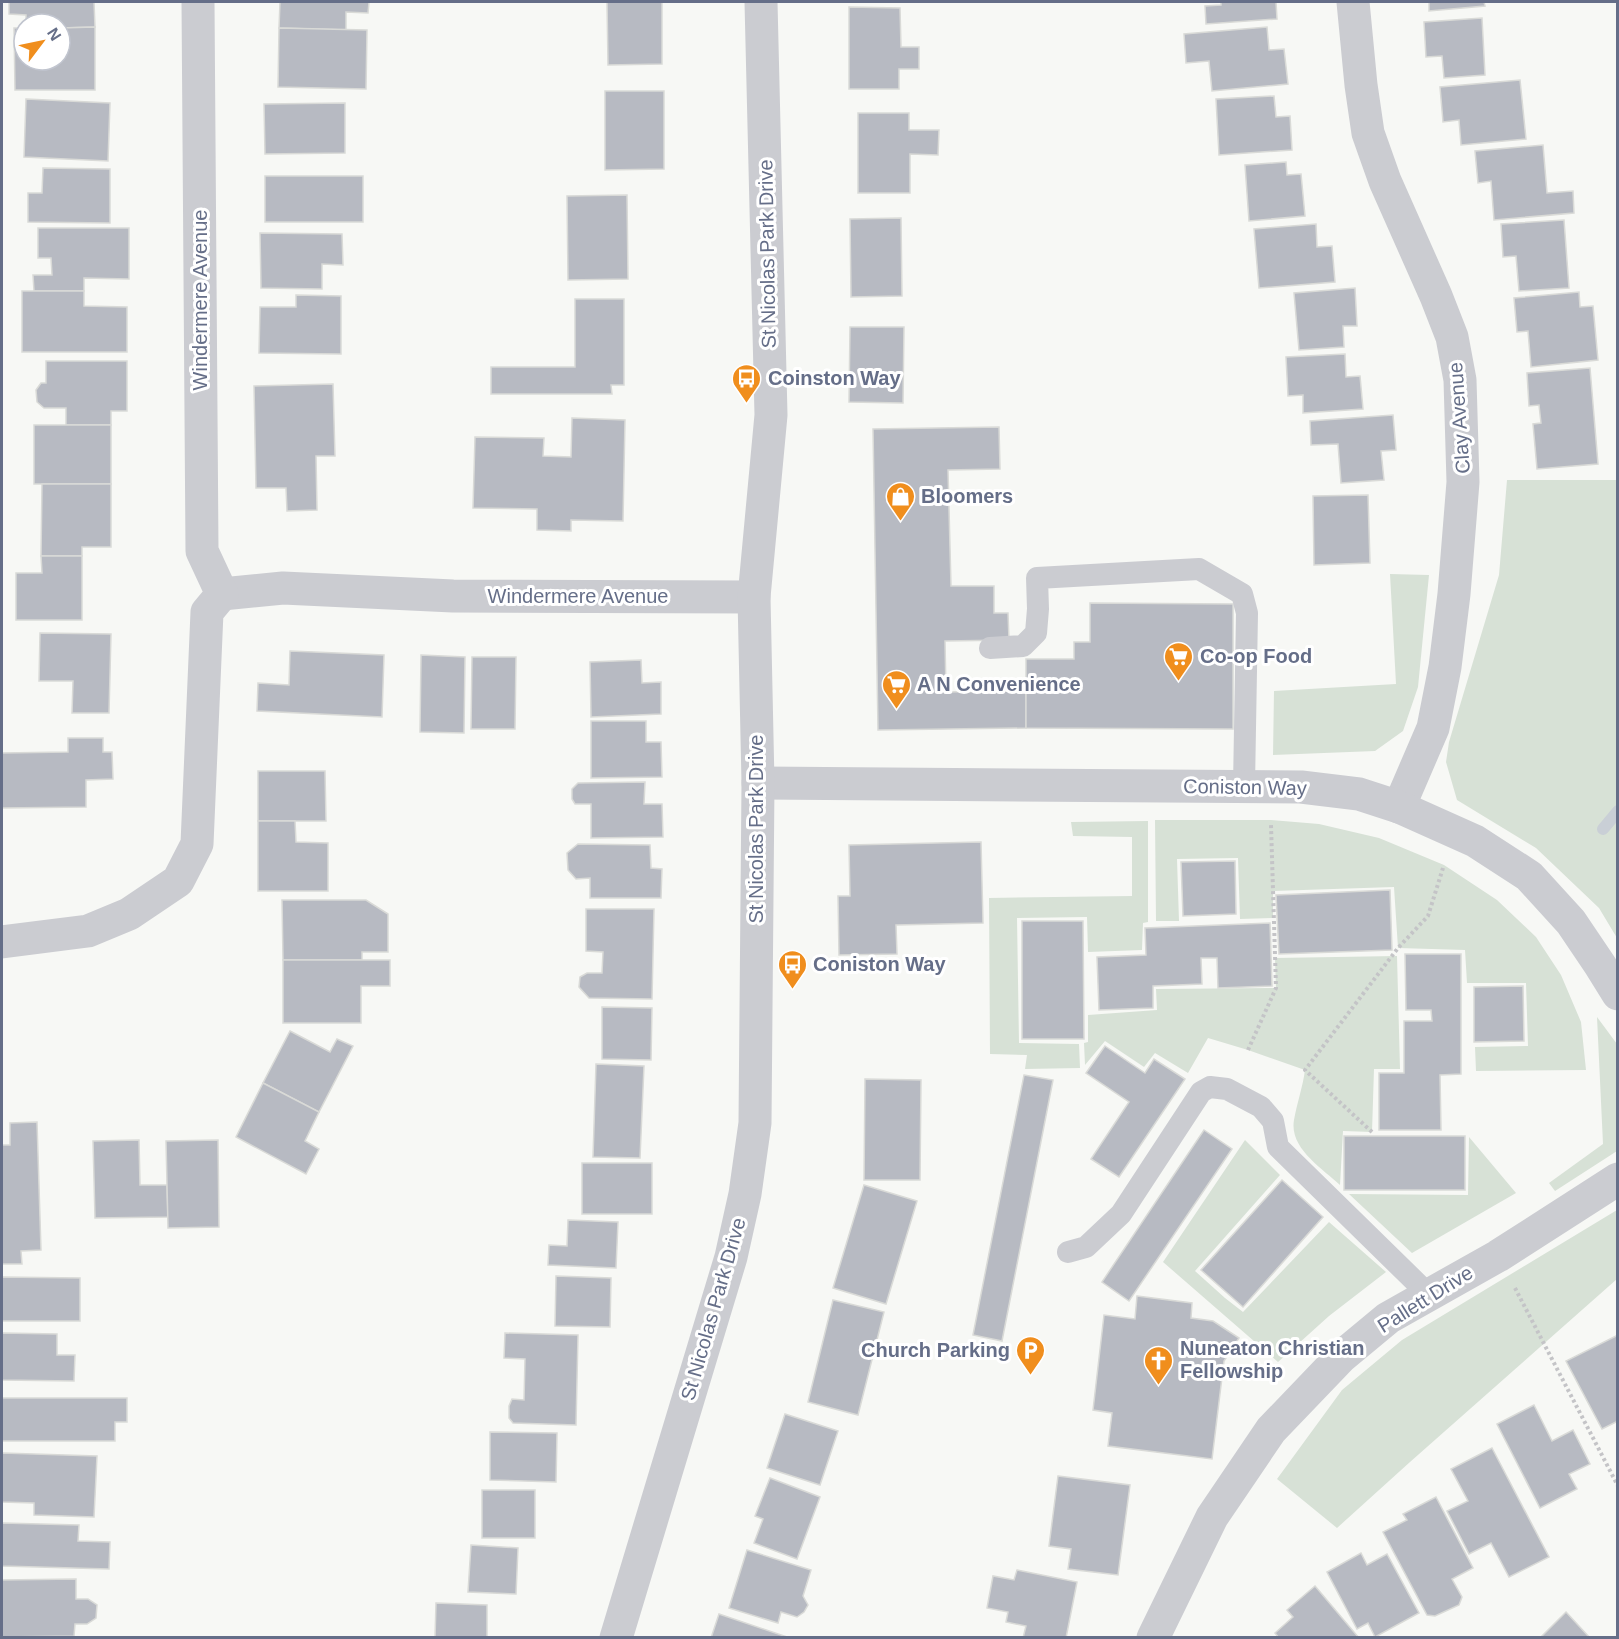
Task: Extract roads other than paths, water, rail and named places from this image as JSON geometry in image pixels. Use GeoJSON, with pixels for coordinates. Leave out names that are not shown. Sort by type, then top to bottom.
{"type":"FeatureCollection","features":[{"type":"Feature","properties":{"kind":"street","name":"Windermere Avenue"},"geometry":{"type":"LineString","coordinates":[[198,2],[202,551],[222,594],[283,588],[453,596],[754,597]]}},
{"type":"Feature","properties":{"kind":"street","name":"St Nicolas Park Drive"},"geometry":{"type":"LineString","coordinates":[[616,1638],[731,1257],[745,1194],[755,1123],[758,783],[754,597],[771,415],[761,2]]}},
{"type":"Feature","properties":{"kind":"street","name":"Clay Avenue"},"geometry":{"type":"LineString","coordinates":[[1353,2],[1368,134],[1385,181],[1452,338],[1460,380],[1463,482],[1454,594],[1445,667],[1433,728],[1399,807]]}},
{"type":"Feature","properties":{"kind":"street"},"geometry":{"type":"LineString","coordinates":[[2,942],[88,931],[129,915],[178,881],[197,844],[207,612],[222,594]]}},
{"type":"Feature","properties":{"kind":"street","name":"Coniston Way"},"geometry":{"type":"LineString","coordinates":[[758,783],[1301,787],[1359,794],[1399,807],[1475,841],[1529,876],[1571,922],[1617,994]]}},
{"type":"Feature","properties":{"kind":"street","name":"Pallett Drive"},"geometry":{"type":"LineString","coordinates":[[1153,1638],[1212,1517],[1271,1430],[1341,1358],[1388,1318],[1498,1256],[1617,1179]]}},
{"type":"Feature","properties":{"kind":"lane"},"geometry":{"type":"LineString","coordinates":[[990,648],[1023,646],[1036,633],[1037,578],[1199,569],[1215,577],[1242,594],[1247,614],[1244,786]]}},
{"type":"Feature","properties":{"kind":"lane"},"geometry":{"type":"LineString","coordinates":[[1068,1252],[1086,1247],[1121,1214],[1201,1092],[1210,1087],[1227,1089],[1261,1107],[1273,1121],[1278,1147],[1428,1294]]}},
{"type":"Feature","properties":{"kind":"waterway"},"geometry":{"type":"LineString","coordinates":[[1603,829],[1618,811]]}},
{"type":"Feature","properties":{"kind":"place","name":"Coinston Way"},"geometry":{"type":"Point","coordinates":[747,404]}},
{"type":"Feature","properties":{"kind":"place","name":"Bloomers"},"geometry":{"type":"Point","coordinates":[900,522]}},
{"type":"Feature","properties":{"kind":"place","name":"Co-op Food"},"geometry":{"type":"Point","coordinates":[1179,682]}},
{"type":"Feature","properties":{"kind":"place","name":"A N Convenience"},"geometry":{"type":"Point","coordinates":[896,710]}},
{"type":"Feature","properties":{"kind":"place","name":"Coniston Way"},"geometry":{"type":"Point","coordinates":[792,990]}},
{"type":"Feature","properties":{"kind":"place","name":"Church Parking"},"geometry":{"type":"Point","coordinates":[1031,1376]}},
{"type":"Feature","properties":{"kind":"place","name":"Nuneaton Christian Fellowship"},"geometry":{"type":"Point","coordinates":[1159,1386]}}]}
